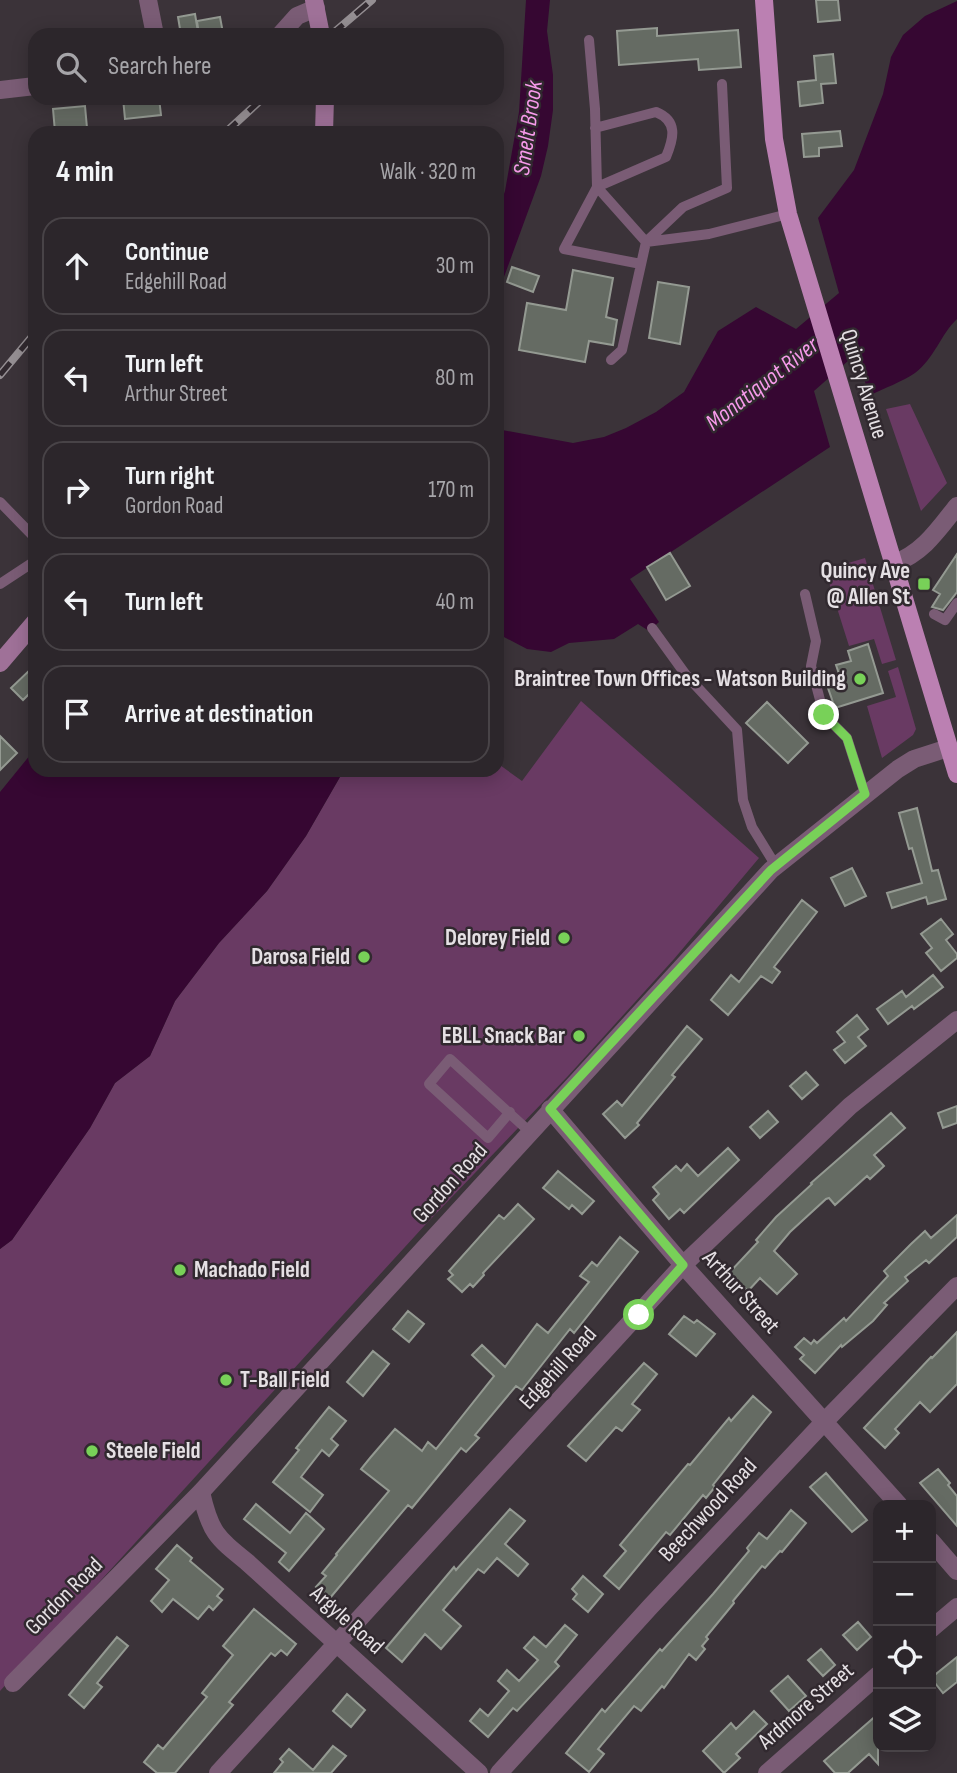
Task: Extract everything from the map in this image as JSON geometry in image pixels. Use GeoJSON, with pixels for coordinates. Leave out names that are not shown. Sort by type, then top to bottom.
{"type":"FeatureCollection","features":[{"type":"Feature","properties":{"kind":"main road","name":"Quincy Avenue"},"geometry":{"type":"LineString","coordinates":[[764,0],[774,139],[788,214],[957,774]]}},
{"type":"Feature","properties":{"kind":"main road"},"geometry":{"type":"LineString","coordinates":[[316,8],[320,28]]}},
{"type":"Feature","properties":{"kind":"main road"},"geometry":{"type":"LineString","coordinates":[[324,126],[325,105]]}},
{"type":"Feature","properties":{"kind":"main road"},"geometry":{"type":"LineString","coordinates":[[0,663],[28,630]]}},
{"type":"Feature","properties":{"kind":"street"},"geometry":{"type":"LineString","coordinates":[[148,0],[154,28]]}},
{"type":"Feature","properties":{"kind":"street"},"geometry":{"type":"LineString","coordinates":[[286,28],[297,16],[316,8]]}},
{"type":"Feature","properties":{"kind":"street"},"geometry":{"type":"LineString","coordinates":[[0,90],[28,87]]}},
{"type":"Feature","properties":{"kind":"street"},"geometry":{"type":"LineString","coordinates":[[893,564],[908,559],[923,547],[957,506]]}},
{"type":"Feature","properties":{"kind":"street","name":"Gordon Road"},"geometry":{"type":"LineString","coordinates":[[13,1683],[201,1492],[776,866],[865,794],[914,759],[948,748]]}},
{"type":"Feature","properties":{"kind":"street","name":"Edgehill Road"},"geometry":{"type":"LineString","coordinates":[[218,1773],[683,1265],[850,1106],[957,1020]]}},
{"type":"Feature","properties":{"kind":"street","name":"Arthur Street"},"geometry":{"type":"LineString","coordinates":[[550,1109],[683,1265],[894,1500]]}},
{"type":"Feature","properties":{"kind":"street","name":"Beechwood Road"},"geometry":{"type":"LineString","coordinates":[[499,1773],[650,1607],[824,1422],[957,1286]]}},
{"type":"Feature","properties":{"kind":"street","name":"Argyle Road"},"geometry":{"type":"LineString","coordinates":[[201,1492],[206,1515],[218,1539],[479,1773]]}},
{"type":"Feature","properties":{"kind":"street"},"geometry":{"type":"LineString","coordinates":[[936,1547],[957,1571]]}},
{"type":"Feature","properties":{"kind":"street"},"geometry":{"type":"LineString","coordinates":[[934,1626],[957,1606]]}},
{"type":"Feature","properties":{"kind":"street","name":"Ardmore Street"},"geometry":{"type":"LineString","coordinates":[[767,1773],[873,1679]]}},
{"type":"Feature","properties":{"kind":"lane"},"geometry":{"type":"LineString","coordinates":[[589,40],[597,187],[564,249],[641,264]]}},
{"type":"Feature","properties":{"kind":"lane"},"geometry":{"type":"LineString","coordinates":[[611,360],[622,350],[646,242],[683,207],[727,188],[722,84]]}},
{"type":"Feature","properties":{"kind":"lane"},"geometry":{"type":"LineString","coordinates":[[595,128],[656,111],[666,116],[672,128],[673,140],[666,157],[597,187]]}},
{"type":"Feature","properties":{"kind":"lane"},"geometry":{"type":"LineString","coordinates":[[597,187],[646,242]]}},
{"type":"Feature","properties":{"kind":"lane"},"geometry":{"type":"LineString","coordinates":[[646,242],[709,234],[788,214]]}},
{"type":"Feature","properties":{"kind":"lane"},"geometry":{"type":"LineString","coordinates":[[0,502],[28,531]]}},
{"type":"Feature","properties":{"kind":"lane"},"geometry":{"type":"LineString","coordinates":[[0,584],[28,566]]}},
{"type":"Feature","properties":{"kind":"lane"},"geometry":{"type":"LineString","coordinates":[[805,594],[816,641],[811,666],[824,715],[847,738],[865,794]]}},
{"type":"Feature","properties":{"kind":"lane"},"geometry":{"type":"LineString","coordinates":[[934,614],[945,620],[957,603]]}},
{"type":"Feature","properties":{"kind":"lane"},"geometry":{"type":"LineString","coordinates":[[652,628],[686,675],[737,730],[743,800],[752,827],[776,866]]}},
{"type":"Feature","properties":{"kind":"lane"},"geometry":{"type":"LineString","coordinates":[[510,1112],[488,1138],[429,1084],[450,1059],[510,1112],[530,1132]]}},
{"type":"Feature","properties":{"kind":"shaded area"},"geometry":{"type":"Polygon","coordinates":[[[910,404],[947,483],[921,511],[886,409],[910,404]]]}},
{"type":"Feature","properties":{"kind":"shaded area"},"geometry":{"type":"Polygon","coordinates":[[[865,558],[896,660],[882,664],[874,639],[849,646],[825,570],[865,558]]]}},
{"type":"Feature","properties":{"kind":"shaded area"},"geometry":{"type":"Polygon","coordinates":[[[898,667],[916,729],[913,735],[882,758],[867,706],[896,697],[888,671],[898,667]]]}},
{"type":"Feature","properties":{"kind":"shaded area"},"geometry":{"type":"Polygon","coordinates":[[[581,701],[759,858],[674,959],[568,1076],[425,1225],[0,1691],[0,1249],[12,1240],[90,1128],[115,1083],[150,1056],[175,1001],[219,943],[267,891],[306,836],[340,777],[504,777],[504,768],[522,781],[581,701]]]}},
{"type":"Feature","properties":{"kind":"water","name":"Smelt Brook"},"geometry":{"type":"Polygon","coordinates":[[[526,0],[550,0],[547,31],[553,75],[553,110],[548,146],[541,176],[504,277],[504,194],[519,112],[526,0]]]}},
{"type":"Feature","properties":{"kind":"water","name":"Monatiquot River"},"geometry":{"type":"Polygon","coordinates":[[[957,1],[957,319],[922,367],[904,379],[869,396],[857,353],[814,391],[830,447],[630,579],[659,622],[649,631],[638,624],[614,639],[569,643],[551,652],[527,649],[504,637],[504,430],[573,443],[604,437],[626,428],[656,412],[684,392],[718,331],[756,307],[796,329],[839,293],[818,218],[854,170],[883,94],[891,57],[903,35],[925,16],[957,1]]]}},
{"type":"Feature","properties":{"kind":"water"},"geometry":{"type":"Polygon","coordinates":[[[28,758],[28,777],[340,777],[306,836],[267,891],[219,943],[175,1001],[150,1056],[115,1083],[90,1128],[12,1240],[0,1249],[0,792],[28,758]]]}},
{"type":"Feature","properties":{"kind":"building"},"geometry":{"type":"Polygon","coordinates":[[[816,0],[838,0],[840,20],[818,22],[816,0]]]}},
{"type":"Feature","properties":{"kind":"building"},"geometry":{"type":"Polygon","coordinates":[[[195,14],[197,28],[180,28],[178,17],[195,14]]]}},
{"type":"Feature","properties":{"kind":"building"},"geometry":{"type":"Polygon","coordinates":[[[220,17],[222,28],[198,28],[197,21],[220,17]]]}},
{"type":"Feature","properties":{"kind":"building"},"geometry":{"type":"Polygon","coordinates":[[[657,28],[657,36],[738,30],[741,67],[699,70],[698,59],[619,65],[617,31],[657,28]]]}},
{"type":"Feature","properties":{"kind":"building"},"geometry":{"type":"Polygon","coordinates":[[[833,54],[836,83],[821,84],[823,103],[800,106],[798,82],[816,80],[814,56],[833,54]]]}},
{"type":"Feature","properties":{"kind":"building"},"geometry":{"type":"Polygon","coordinates":[[[124,105],[160,105],[161,115],[125,119],[124,105]]]}},
{"type":"Feature","properties":{"kind":"building"},"geometry":{"type":"Polygon","coordinates":[[[85,106],[87,126],[54,126],[53,109],[85,106]]]}},
{"type":"Feature","properties":{"kind":"building"},"geometry":{"type":"Polygon","coordinates":[[[840,131],[842,146],[819,148],[819,156],[804,157],[802,134],[840,131]]]}},
{"type":"Feature","properties":{"kind":"building"},"geometry":{"type":"Polygon","coordinates":[[[512,267],[539,276],[533,292],[507,282],[512,267]]]}},
{"type":"Feature","properties":{"kind":"building"},"geometry":{"type":"Polygon","coordinates":[[[573,270],[613,278],[606,317],[617,320],[613,345],[589,341],[585,362],[519,350],[527,303],[566,310],[573,270]]]}},
{"type":"Feature","properties":{"kind":"building"},"geometry":{"type":"Polygon","coordinates":[[[658,282],[689,287],[680,344],[649,338],[658,282]]]}},
{"type":"Feature","properties":{"kind":"building"},"geometry":{"type":"Polygon","coordinates":[[[670,553],[690,586],[666,600],[647,567],[670,553]]]}},
{"type":"Feature","properties":{"kind":"building"},"geometry":{"type":"Polygon","coordinates":[[[957,554],[957,592],[943,610],[932,607],[940,594],[933,590],[957,554]]]}},
{"type":"Feature","properties":{"kind":"building","name":"Braintree Town Offices - Watson Building"},"geometry":{"type":"Polygon","coordinates":[[[868,644],[883,693],[835,708],[828,688],[842,683],[836,665],[851,661],[848,651],[868,644]]]}},
{"type":"Feature","properties":{"kind":"building"},"geometry":{"type":"Polygon","coordinates":[[[28,672],[28,695],[23,700],[11,688],[28,672]]]}},
{"type":"Feature","properties":{"kind":"building"},"geometry":{"type":"Polygon","coordinates":[[[767,702],[808,743],[788,763],[746,723],[767,702]]]}},
{"type":"Feature","properties":{"kind":"building"},"geometry":{"type":"Polygon","coordinates":[[[0,736],[17,753],[0,770],[0,736]]]}},
{"type":"Feature","properties":{"kind":"building"},"geometry":{"type":"Polygon","coordinates":[[[917,808],[932,871],[938,870],[946,899],[928,904],[926,897],[892,908],[887,893],[922,883],[899,813],[917,808]]]}},
{"type":"Feature","properties":{"kind":"building"},"geometry":{"type":"Polygon","coordinates":[[[852,868],[866,896],[845,906],[831,878],[852,868]]]}},
{"type":"Feature","properties":{"kind":"building"},"geometry":{"type":"Polygon","coordinates":[[[802,900],[817,912],[774,967],[780,972],[772,983],[761,976],[728,1015],[711,1000],[731,975],[739,982],[802,900]]]}},
{"type":"Feature","properties":{"kind":"building"},"geometry":{"type":"Polygon","coordinates":[[[941,919],[953,934],[946,940],[957,958],[941,971],[926,953],[932,948],[921,934],[941,919]]]}},
{"type":"Feature","properties":{"kind":"building"},"geometry":{"type":"Polygon","coordinates":[[[933,975],[943,987],[888,1024],[877,1009],[902,991],[906,997],[933,975]]]}},
{"type":"Feature","properties":{"kind":"building"},"geometry":{"type":"Polygon","coordinates":[[[857,1015],[868,1029],[858,1037],[866,1046],[845,1063],[834,1050],[845,1042],[837,1032],[857,1015]]]}},
{"type":"Feature","properties":{"kind":"building"},"geometry":{"type":"Polygon","coordinates":[[[687,1026],[702,1039],[672,1075],[675,1077],[637,1123],[639,1125],[625,1138],[603,1114],[617,1101],[622,1106],[687,1026]]]}},
{"type":"Feature","properties":{"kind":"building"},"geometry":{"type":"Polygon","coordinates":[[[806,1072],[818,1085],[802,1099],[790,1086],[806,1072]]]}},
{"type":"Feature","properties":{"kind":"building"},"geometry":{"type":"Polygon","coordinates":[[[957,1106],[957,1123],[943,1128],[938,1113],[957,1106]]]}},
{"type":"Feature","properties":{"kind":"building"},"geometry":{"type":"Polygon","coordinates":[[[768,1111],[778,1122],[760,1138],[750,1127],[768,1111]]]}},
{"type":"Feature","properties":{"kind":"building"},"geometry":{"type":"Polygon","coordinates":[[[891,1113],[905,1128],[874,1155],[884,1166],[870,1179],[867,1176],[835,1205],[829,1198],[826,1199],[790,1232],[774,1251],[797,1274],[777,1294],[760,1278],[748,1291],[729,1273],[758,1242],[756,1240],[776,1217],[891,1113]]]}},
{"type":"Feature","properties":{"kind":"building"},"geometry":{"type":"Polygon","coordinates":[[[728,1148],[739,1160],[684,1213],[680,1209],[669,1219],[653,1200],[659,1194],[653,1187],[676,1166],[681,1171],[687,1164],[698,1176],[728,1148]]]}},
{"type":"Feature","properties":{"kind":"building"},"geometry":{"type":"Polygon","coordinates":[[[558,1171],[594,1201],[582,1214],[572,1205],[569,1209],[543,1188],[558,1171]]]}},
{"type":"Feature","properties":{"kind":"building"},"geometry":{"type":"Polygon","coordinates":[[[518,1204],[534,1219],[473,1287],[470,1284],[462,1292],[448,1279],[453,1275],[449,1271],[499,1215],[504,1219],[518,1204]]]}},
{"type":"Feature","properties":{"kind":"building"},"geometry":{"type":"Polygon","coordinates":[[[957,1215],[957,1237],[929,1263],[926,1260],[905,1277],[908,1281],[884,1303],[887,1305],[873,1321],[842,1347],[841,1345],[815,1373],[800,1359],[804,1355],[795,1347],[804,1338],[811,1344],[814,1340],[817,1343],[844,1318],[846,1321],[888,1276],[884,1271],[911,1244],[925,1231],[931,1238],[957,1215]]]}},
{"type":"Feature","properties":{"kind":"building"},"geometry":{"type":"Polygon","coordinates":[[[620,1237],[638,1252],[574,1333],[570,1329],[522,1390],[516,1386],[475,1435],[479,1438],[466,1452],[461,1448],[412,1508],[408,1505],[330,1598],[316,1587],[326,1576],[322,1573],[336,1554],[389,1491],[361,1469],[395,1429],[422,1451],[428,1442],[436,1449],[494,1376],[472,1355],[482,1345],[505,1367],[537,1324],[548,1333],[589,1282],[580,1276],[592,1262],[597,1266],[620,1237]]]}},
{"type":"Feature","properties":{"kind":"building"},"geometry":{"type":"Polygon","coordinates":[[[408,1311],[424,1324],[409,1342],[393,1329],[408,1311]]]}},
{"type":"Feature","properties":{"kind":"building"},"geometry":{"type":"Polygon","coordinates":[[[684,1316],[694,1323],[697,1320],[715,1334],[696,1356],[669,1334],[684,1316]]]}},
{"type":"Feature","properties":{"kind":"building"},"geometry":{"type":"Polygon","coordinates":[[[957,1332],[957,1384],[930,1412],[920,1402],[895,1429],[899,1433],[885,1448],[864,1428],[957,1332]]]}},
{"type":"Feature","properties":{"kind":"building"},"geometry":{"type":"Polygon","coordinates":[[[373,1351],[389,1364],[363,1396],[347,1382],[373,1351]]]}},
{"type":"Feature","properties":{"kind":"building"},"geometry":{"type":"Polygon","coordinates":[[[644,1363],[657,1374],[632,1404],[640,1410],[622,1431],[616,1427],[586,1461],[568,1446],[644,1363]]]}},
{"type":"Feature","properties":{"kind":"building"},"geometry":{"type":"Polygon","coordinates":[[[753,1396],[771,1412],[713,1485],[715,1487],[706,1498],[703,1495],[670,1535],[666,1532],[619,1589],[604,1576],[626,1551],[620,1545],[729,1418],[731,1421],[753,1396]]]}},
{"type":"Feature","properties":{"kind":"building"},"geometry":{"type":"Polygon","coordinates":[[[329,1407],[346,1421],[331,1439],[338,1445],[329,1456],[322,1450],[301,1477],[323,1495],[310,1512],[273,1482],[329,1407]]]}},
{"type":"Feature","properties":{"kind":"building"},"geometry":{"type":"Polygon","coordinates":[[[938,1469],[957,1496],[957,1526],[936,1500],[920,1483],[938,1469]]]}},
{"type":"Feature","properties":{"kind":"building"},"geometry":{"type":"Polygon","coordinates":[[[826,1473],[867,1520],[852,1532],[810,1487],[826,1473]]]}},
{"type":"Feature","properties":{"kind":"building"},"geometry":{"type":"Polygon","coordinates":[[[256,1504],[290,1533],[306,1513],[324,1529],[289,1571],[279,1562],[286,1553],[244,1519],[256,1504]]]}},
{"type":"Feature","properties":{"kind":"building"},"geometry":{"type":"Polygon","coordinates":[[[510,1509],[525,1521],[505,1544],[528,1564],[518,1576],[497,1558],[484,1573],[478,1569],[443,1610],[461,1626],[441,1649],[425,1634],[402,1662],[386,1648],[454,1567],[456,1570],[510,1509]]]}},
{"type":"Feature","properties":{"kind":"building"},"geometry":{"type":"Polygon","coordinates":[[[791,1510],[806,1523],[782,1552],[765,1568],[762,1566],[733,1601],[706,1637],[708,1639],[702,1646],[705,1649],[696,1660],[689,1654],[664,1688],[662,1686],[641,1711],[634,1706],[598,1749],[604,1754],[589,1772],[566,1753],[602,1709],[605,1712],[713,1594],[749,1551],[747,1548],[759,1533],[767,1539],[791,1510]]]}},
{"type":"Feature","properties":{"kind":"building"},"geometry":{"type":"Polygon","coordinates":[[[177,1545],[192,1558],[190,1561],[223,1589],[217,1596],[222,1600],[213,1610],[209,1606],[198,1619],[173,1599],[162,1612],[151,1601],[169,1580],[156,1569],[177,1545]]]}},
{"type":"Feature","properties":{"kind":"building"},"geometry":{"type":"Polygon","coordinates":[[[583,1576],[603,1594],[588,1612],[573,1599],[577,1594],[572,1589],[583,1576]]]}},
{"type":"Feature","properties":{"kind":"building"},"geometry":{"type":"Polygon","coordinates":[[[254,1609],[296,1644],[287,1655],[281,1650],[275,1656],[271,1653],[229,1702],[233,1705],[175,1773],[157,1773],[144,1762],[158,1745],[163,1749],[207,1697],[202,1693],[233,1655],[223,1646],[254,1609]]]}},
{"type":"Feature","properties":{"kind":"building"},"geometry":{"type":"Polygon","coordinates":[[[858,1622],[871,1637],[857,1650],[843,1635],[858,1622]]]}},
{"type":"Feature","properties":{"kind":"building"},"geometry":{"type":"Polygon","coordinates":[[[565,1625],[577,1635],[555,1662],[559,1666],[517,1711],[513,1708],[488,1737],[470,1721],[480,1709],[488,1716],[509,1691],[498,1681],[507,1670],[519,1681],[538,1660],[524,1648],[534,1637],[546,1647],[565,1625]]]}},
{"type":"Feature","properties":{"kind":"building"},"geometry":{"type":"Polygon","coordinates":[[[117,1637],[128,1646],[97,1683],[102,1687],[84,1708],[69,1695],[117,1637]]]}},
{"type":"Feature","properties":{"kind":"building"},"geometry":{"type":"Polygon","coordinates":[[[821,1649],[835,1665],[823,1676],[808,1660],[821,1649]]]}},
{"type":"Feature","properties":{"kind":"building"},"geometry":{"type":"Polygon","coordinates":[[[957,1657],[957,1682],[943,1693],[936,1684],[936,1674],[957,1657]]]}},
{"type":"Feature","properties":{"kind":"building"},"geometry":{"type":"Polygon","coordinates":[[[788,1676],[806,1696],[789,1711],[771,1691],[788,1676]]]}},
{"type":"Feature","properties":{"kind":"building"},"geometry":{"type":"Polygon","coordinates":[[[347,1694],[365,1710],[351,1727],[333,1711],[347,1694]]]}},
{"type":"Feature","properties":{"kind":"building"},"geometry":{"type":"Polygon","coordinates":[[[754,1711],[767,1724],[736,1754],[740,1758],[724,1773],[703,1751],[731,1723],[736,1729],[754,1711]]]}},
{"type":"Feature","properties":{"kind":"building"},"geometry":{"type":"Polygon","coordinates":[[[873,1718],[873,1752],[878,1752],[878,1764],[869,1754],[848,1773],[835,1773],[824,1761],[873,1718]]]}},
{"type":"Feature","properties":{"kind":"building"},"geometry":{"type":"Polygon","coordinates":[[[333,1746],[346,1756],[331,1773],[274,1773],[283,1762],[280,1759],[289,1749],[313,1770],[333,1746]]]}},
{"type":"Feature","properties":{"kind":"railway"},"geometry":{"type":"LineString","coordinates":[[339,28],[372,0]]}},
{"type":"Feature","properties":{"kind":"railway"},"geometry":{"type":"LineString","coordinates":[[233,126],[255,105]]}},
{"type":"Feature","properties":{"kind":"railway"},"geometry":{"type":"LineString","coordinates":[[0,375],[28,341]]}},
{"type":"Feature","properties":{"kind":"place","name":"Quincy Ave @ Allen St"},"geometry":{"type":"Point","coordinates":[924,584]}},
{"type":"Feature","properties":{"kind":"place","name":"Braintree Town Offices - Watson Building"},"geometry":{"type":"Point","coordinates":[860,679]}},
{"type":"Feature","properties":{"kind":"place","name":"Delorey Field"},"geometry":{"type":"Point","coordinates":[564,938]}},
{"type":"Feature","properties":{"kind":"place","name":"Darosa Field"},"geometry":{"type":"Point","coordinates":[364,957]}},
{"type":"Feature","properties":{"kind":"place","name":"EBLL Snack Bar"},"geometry":{"type":"Point","coordinates":[579,1036]}},
{"type":"Feature","properties":{"kind":"place","name":"Machado Field"},"geometry":{"type":"Point","coordinates":[180,1270]}},
{"type":"Feature","properties":{"kind":"place","name":"T-Ball Field"},"geometry":{"type":"Point","coordinates":[226,1380]}},
{"type":"Feature","properties":{"kind":"place","name":"Steele Field"},"geometry":{"type":"Point","coordinates":[92,1451]}},
{"type":"Feature","properties":{"kind":"route"},"geometry":{"type":"LineString","coordinates":[[639,1315],[683,1265],[550,1109],[771,870],[865,794],[847,738],[824,715]]}}]}
